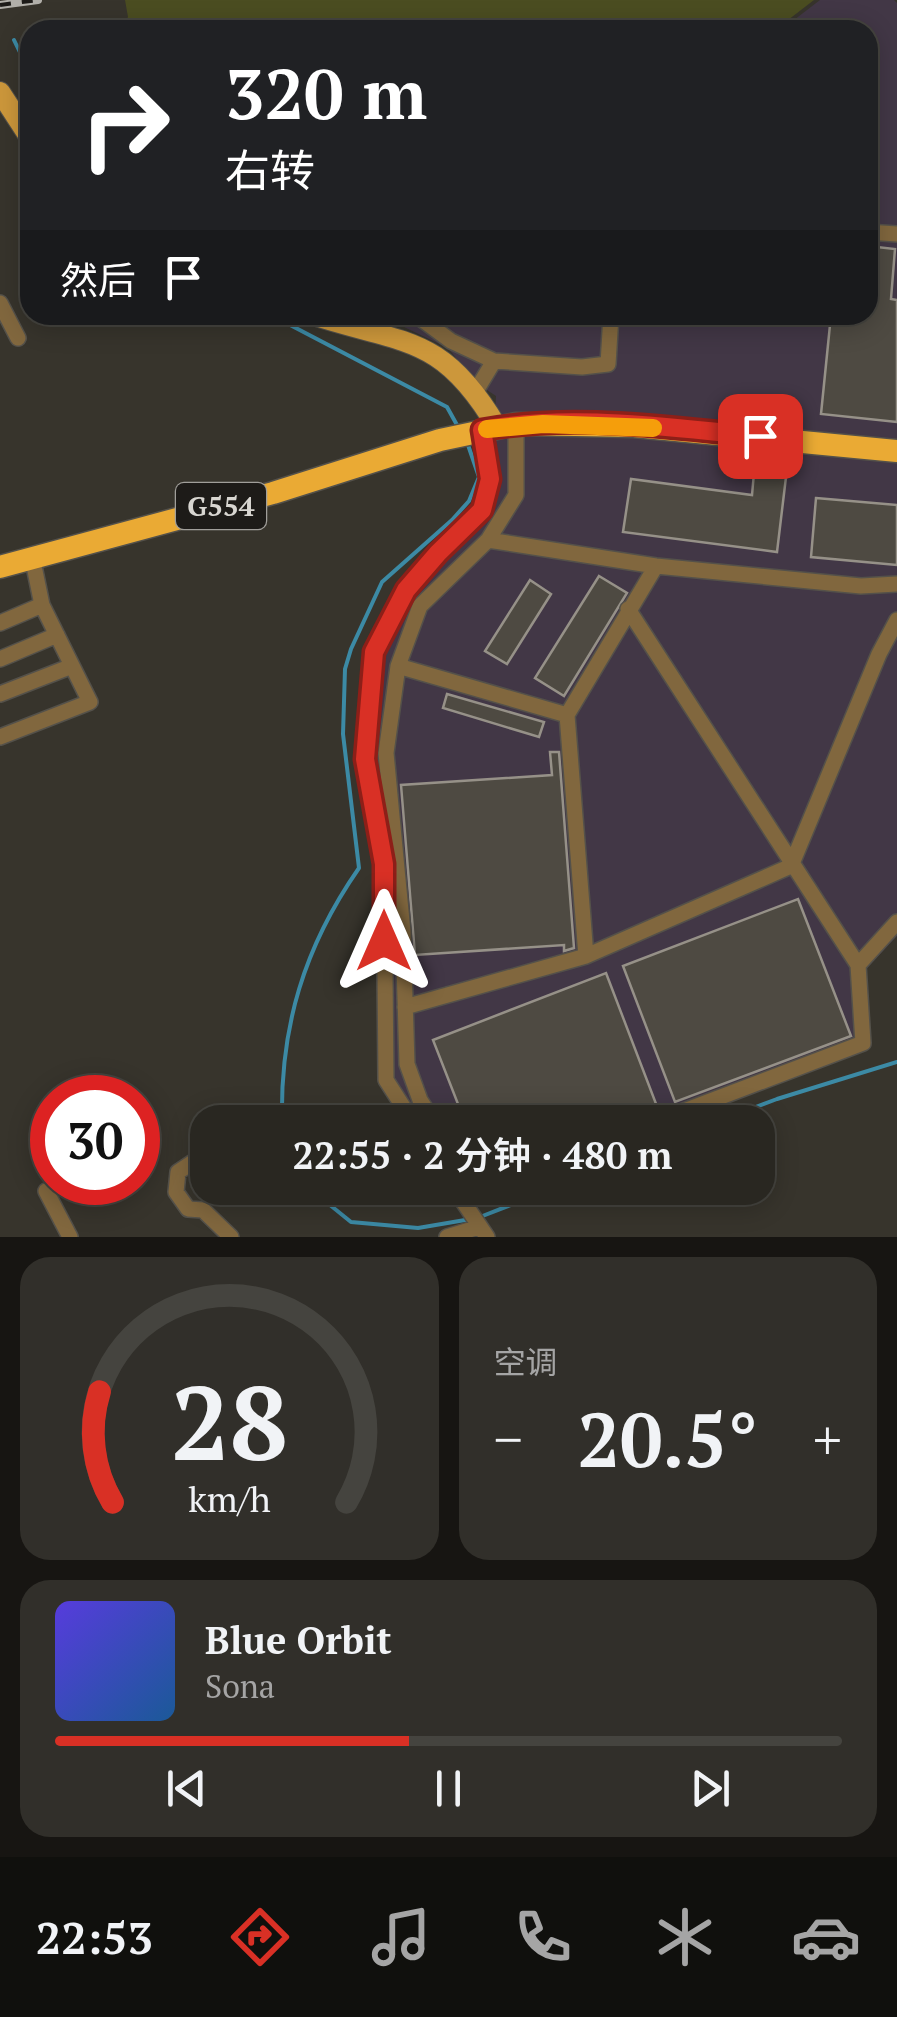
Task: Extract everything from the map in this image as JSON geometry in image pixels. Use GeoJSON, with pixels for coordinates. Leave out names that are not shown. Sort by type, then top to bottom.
{"type":"FeatureCollection","features":[{"type":"Feature","properties":{"kind":"highway","name":"G554"},"geometry":{"type":"LineString","coordinates":[[0,566],[35,561],[491,428],[653,428],[897,451]]}},
{"type":"Feature","properties":{"kind":"main road"},"geometry":{"type":"LineString","coordinates":[[0,92],[20,123]]}},
{"type":"Feature","properties":{"kind":"main road"},"geometry":{"type":"LineString","coordinates":[[348,325],[420,346],[443,360],[474,394],[491,428]]}},
{"type":"Feature","properties":{"kind":"street"},"geometry":{"type":"LineString","coordinates":[[0,302],[18,338]]}},
{"type":"Feature","properties":{"kind":"street"},"geometry":{"type":"LineString","coordinates":[[429,325],[451,341],[494,361],[582,367],[608,364],[610,325]]}},
{"type":"Feature","properties":{"kind":"street"},"geometry":{"type":"LineString","coordinates":[[474,394],[494,361]]}},
{"type":"Feature","properties":{"kind":"street"},"geometry":{"type":"LineString","coordinates":[[423,1105],[407,1064],[403,932],[386,753],[398,666],[420,606],[488,540],[516,496],[491,428]]}},
{"type":"Feature","properties":{"kind":"street"},"geometry":{"type":"LineString","coordinates":[[402,1105],[386,1080],[384,864],[365,759],[370,678],[374,652],[406,590],[482,510],[490,479],[491,428]]}},
{"type":"Feature","properties":{"kind":"street"},"geometry":{"type":"LineString","coordinates":[[488,540],[656,566],[860,586],[897,584]]}},
{"type":"Feature","properties":{"kind":"street"},"geometry":{"type":"LineString","coordinates":[[0,576],[35,561],[42,605],[90,702],[0,737]]}},
{"type":"Feature","properties":{"kind":"street"},"geometry":{"type":"LineString","coordinates":[[586,956],[567,716],[656,566]]}},
{"type":"Feature","properties":{"kind":"street"},"geometry":{"type":"LineString","coordinates":[[0,623],[42,605]]}},
{"type":"Feature","properties":{"kind":"street"},"geometry":{"type":"LineString","coordinates":[[628,609],[858,965],[863,1043],[700,1105]]}},
{"type":"Feature","properties":{"kind":"street"},"geometry":{"type":"LineString","coordinates":[[405,1007],[586,956],[792,866],[897,620]]}},
{"type":"Feature","properties":{"kind":"street"},"geometry":{"type":"LineString","coordinates":[[0,659],[57,635]]}},
{"type":"Feature","properties":{"kind":"street"},"geometry":{"type":"LineString","coordinates":[[880,654],[897,660]]}},
{"type":"Feature","properties":{"kind":"street"},"geometry":{"type":"LineString","coordinates":[[0,694],[72,666]]}},
{"type":"Feature","properties":{"kind":"street"},"geometry":{"type":"LineString","coordinates":[[398,666],[567,716]]}},
{"type":"Feature","properties":{"kind":"street"},"geometry":{"type":"LineString","coordinates":[[858,965],[897,922]]}},
{"type":"Feature","properties":{"kind":"street"},"geometry":{"type":"LineString","coordinates":[[190,1164],[178,1172],[176,1192],[188,1209],[203,1210],[232,1237]]}},
{"type":"Feature","properties":{"kind":"street"},"geometry":{"type":"LineString","coordinates":[[53,1205],[70,1237]]}},
{"type":"Feature","properties":{"kind":"street"},"geometry":{"type":"LineString","coordinates":[[447,1237],[476,1222]]}},
{"type":"Feature","properties":{"kind":"shaded area"},"geometry":{"type":"Polygon","coordinates":[[[820,0],[897,3],[897,936],[856,980],[859,1047],[709,1105],[405,1105],[389,1081],[370,747],[377,654],[414,586],[490,505],[497,478],[496,396],[478,384],[448,348],[400,325],[878,325],[878,20],[794,20],[820,0]]]}},
{"type":"Feature","properties":{"kind":"green space"},"geometry":{"type":"Polygon","coordinates":[[[125,0],[814,0],[788,20],[126,20],[125,0]]]}},
{"type":"Feature","properties":{"kind":"building"},"geometry":{"type":"Polygon","coordinates":[[[878,247],[895,249],[891,299],[897,300],[897,422],[821,414],[830,325],[878,325],[878,247]]]}},
{"type":"Feature","properties":{"kind":"building"},"geometry":{"type":"Polygon","coordinates":[[[754,473],[786,477],[777,552],[623,532],[631,479],[752,495],[754,473]]]}},
{"type":"Feature","properties":{"kind":"building"},"geometry":{"type":"Polygon","coordinates":[[[816,498],[897,505],[897,565],[811,557],[816,498]]]}},
{"type":"Feature","properties":{"kind":"building"},"geometry":{"type":"Polygon","coordinates":[[[599,576],[627,593],[564,696],[535,678],[599,576]]]}},
{"type":"Feature","properties":{"kind":"building"},"geometry":{"type":"Polygon","coordinates":[[[530,580],[551,594],[507,664],[485,651],[530,580]]]}},
{"type":"Feature","properties":{"kind":"building"},"geometry":{"type":"Polygon","coordinates":[[[447,694],[544,722],[539,737],[443,708],[447,694]]]}},
{"type":"Feature","properties":{"kind":"building"},"geometry":{"type":"Polygon","coordinates":[[[550,752],[559,752],[574,948],[564,951],[564,945],[415,955],[401,785],[552,775],[550,752]]]}},
{"type":"Feature","properties":{"kind":"building"},"geometry":{"type":"Polygon","coordinates":[[[798,899],[851,1036],[675,1102],[623,966],[798,899]]]}},
{"type":"Feature","properties":{"kind":"building"},"geometry":{"type":"Polygon","coordinates":[[[606,973],[656,1105],[458,1105],[433,1040],[606,973]]]}},
{"type":"Feature","properties":{"kind":"waterway"},"geometry":{"type":"LineString","coordinates":[[14,40],[20,52]]}},
{"type":"Feature","properties":{"kind":"waterway"},"geometry":{"type":"LineString","coordinates":[[290,325],[447,407],[457,425]]}},
{"type":"Feature","properties":{"kind":"waterway"},"geometry":{"type":"LineString","coordinates":[[282,1105],[285,1053],[299,989],[323,928],[359,868],[343,734],[345,669],[382,582],[469,501],[479,477],[467,442]]}},
{"type":"Feature","properties":{"kind":"waterway"},"geometry":{"type":"LineString","coordinates":[[761,1105],[897,1062]]}},
{"type":"Feature","properties":{"kind":"waterway"},"geometry":{"type":"LineString","coordinates":[[330,1205],[351,1222],[418,1228],[471,1219]]}},
{"type":"Feature","properties":{"kind":"waterway"},"geometry":{"type":"LineString","coordinates":[[480,1217],[511,1205]]}},
{"type":"Feature","properties":{"kind":"railway"},"geometry":{"type":"LineString","coordinates":[[0,5],[38,0]]}},
{"type":"Feature","properties":{"kind":"slow traffic"},"geometry":{"type":"LineString","coordinates":[[487,429],[516,424],[653,428]]}},
{"type":"Feature","properties":{"kind":"route"},"geometry":{"type":"LineString","coordinates":[[384,941],[384,864],[365,759],[374,652],[406,590],[482,510],[490,479],[482,430],[516,424],[587,424],[760,436]]}}]}
